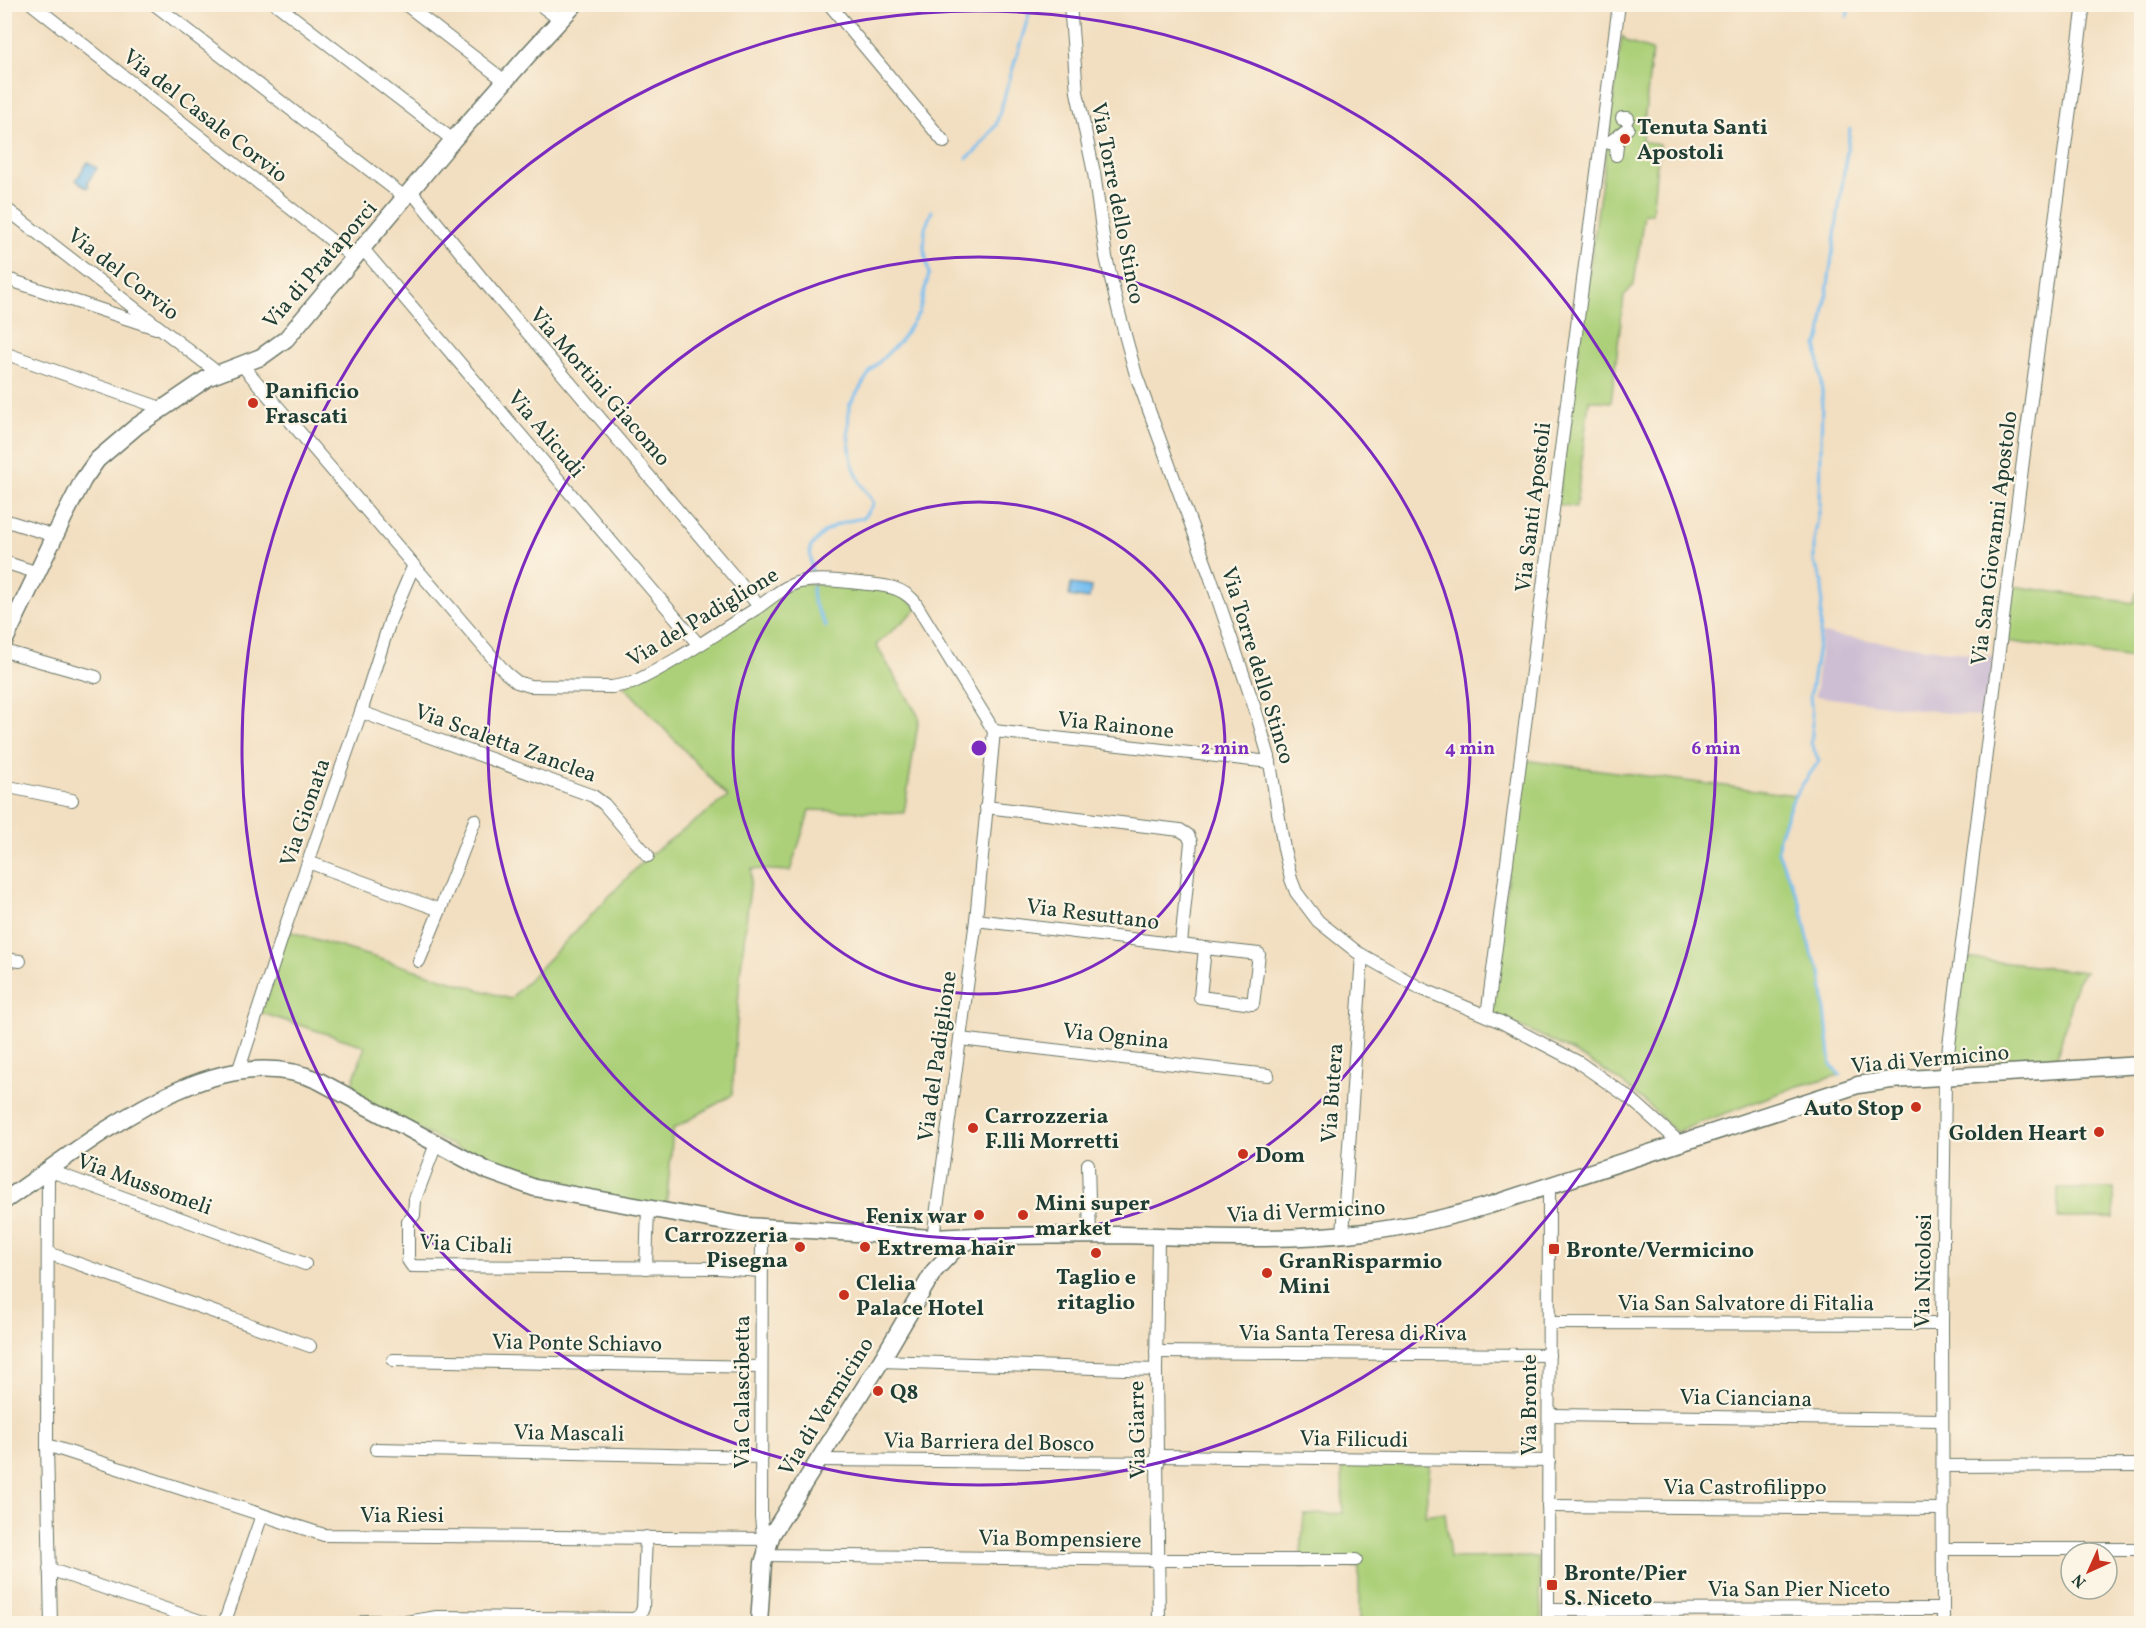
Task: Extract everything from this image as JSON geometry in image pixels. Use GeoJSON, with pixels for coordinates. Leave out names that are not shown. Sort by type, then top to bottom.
{"type":"FeatureCollection","features":[{"type":"Feature","properties":{"kind":"street","name":"Via del Casale Corvio"},"geometry":{"type":"LineString","coordinates":[[32,4],[359,254]]}},
{"type":"Feature","properties":{"kind":"street","name":"Via Mortini Giacomo"},"geometry":{"type":"LineString","coordinates":[[154,4],[408,195],[759,606]]}},
{"type":"Feature","properties":{"kind":"street"},"geometry":{"type":"LineString","coordinates":[[276,4],[453,140]]}},
{"type":"Feature","properties":{"kind":"street"},"geometry":{"type":"LineString","coordinates":[[405,4],[505,81]]}},
{"type":"Feature","properties":{"kind":"street"},"geometry":{"type":"LineString","coordinates":[[539,4],[560,20]]}},
{"type":"Feature","properties":{"kind":"street","name":"Via di Prataporci"},"geometry":{"type":"LineString","coordinates":[[4,642],[80,487],[97,460],[137,426],[218,373],[267,354],[286,339],[453,140],[575,4]]}},
{"type":"Feature","properties":{"kind":"street"},"geometry":{"type":"LineString","coordinates":[[829,4],[944,142]]}},
{"type":"Feature","properties":{"kind":"street","name":"Via Torre dello Stinco"},"geometry":{"type":"LineString","coordinates":[[1070,4],[1077,92],[1095,180],[1106,257],[1118,309],[1138,380],[1257,712],[1270,762],[1282,838],[1294,888],[1318,921],[1362,955],[1427,991],[1530,1036],[1591,1070],[1631,1099],[1679,1142]]}},
{"type":"Feature","properties":{"kind":"street","name":"Via Santi Apostoli"},"geometry":{"type":"LineString","coordinates":[[1487,1016],[1619,4]]}},
{"type":"Feature","properties":{"kind":"street","name":"Via San Giovanni Apostolo"},"geometry":{"type":"LineString","coordinates":[[1946,1077],[2026,435],[2084,4]]}},
{"type":"Feature","properties":{"kind":"street"},"geometry":{"type":"LineString","coordinates":[[1616,154],[1621,128]]}},
{"type":"Feature","properties":{"kind":"street","name":"Via del Corvio"},"geometry":{"type":"LineString","coordinates":[[4,207],[218,373]]}},
{"type":"Feature","properties":{"kind":"street","name":"Via Alicudi"},"geometry":{"type":"LineString","coordinates":[[359,254],[698,644]]}},
{"type":"Feature","properties":{"kind":"street"},"geometry":{"type":"LineString","coordinates":[[4,278],[165,331]]}},
{"type":"Feature","properties":{"kind":"street"},"geometry":{"type":"LineString","coordinates":[[4,354],[164,409]]}},
{"type":"Feature","properties":{"kind":"street","name":"Via del Padiglione"},"geometry":{"type":"LineString","coordinates":[[242,365],[413,567],[506,673],[521,684],[530,686],[620,686],[639,680],[789,587],[803,582],[852,582],[899,589],[915,604],[993,731],[976,920],[933,1238]]}},
{"type":"Feature","properties":{"kind":"street"},"geometry":{"type":"LineString","coordinates":[[4,519],[55,536]]}},
{"type":"Feature","properties":{"kind":"street"},"geometry":{"type":"LineString","coordinates":[[4,562],[38,573]]}},
{"type":"Feature","properties":{"kind":"street","name":"Via Gionata"},"geometry":{"type":"LineString","coordinates":[[238,1072],[390,621],[413,567]]}},
{"type":"Feature","properties":{"kind":"street"},"geometry":{"type":"LineString","coordinates":[[4,651],[96,677]]}},
{"type":"Feature","properties":{"kind":"street","name":"Via Scaletta Zanclea"},"geometry":{"type":"LineString","coordinates":[[361,711],[594,796],[604,804],[648,856]]}},
{"type":"Feature","properties":{"kind":"street","name":"Via Rainone"},"geometry":{"type":"LineString","coordinates":[[993,731],[1270,762]]}},
{"type":"Feature","properties":{"kind":"street"},"geometry":{"type":"LineString","coordinates":[[4,786],[72,800]]}},
{"type":"Feature","properties":{"kind":"street"},"geometry":{"type":"LineString","coordinates":[[986,807],[1186,832],[1191,842],[1181,944]]}},
{"type":"Feature","properties":{"kind":"street"},"geometry":{"type":"LineString","coordinates":[[419,961],[476,820]]}},
{"type":"Feature","properties":{"kind":"street"},"geometry":{"type":"LineString","coordinates":[[309,862],[440,910]]}},
{"type":"Feature","properties":{"kind":"street","name":"Via Resuttano"},"geometry":{"type":"LineString","coordinates":[[976,920],[1259,954],[1254,1004],[1200,997],[1205,948]]}},
{"type":"Feature","properties":{"kind":"street","name":"Via Butera"},"geometry":{"type":"LineString","coordinates":[[1342,1234],[1362,955]]}},
{"type":"Feature","properties":{"kind":"street"},"geometry":{"type":"LineString","coordinates":[[4,959],[20,960]]}},
{"type":"Feature","properties":{"kind":"street","name":"Via Ognina"},"geometry":{"type":"LineString","coordinates":[[960,1039],[1268,1075]]}},
{"type":"Feature","properties":{"kind":"street","name":"Via di Vermicino"},"geometry":{"type":"LineString","coordinates":[[759,1623],[760,1586],[766,1545],[881,1361],[931,1275],[950,1253],[966,1242],[982,1236],[1264,1238],[1389,1229],[1478,1209],[1852,1086],[1882,1081],[2142,1065]]}},
{"type":"Feature","properties":{"kind":"street"},"geometry":{"type":"LineString","coordinates":[[4,1202],[133,1113],[161,1097],[195,1084],[238,1072],[284,1070],[305,1075],[326,1084],[488,1171],[527,1186],[567,1195],[762,1228],[933,1238],[982,1236]]}},
{"type":"Feature","properties":{"kind":"street","name":"Via Nicolosi"},"geometry":{"type":"LineString","coordinates":[[1943,1623],[1942,1324],[1946,1077]]}},
{"type":"Feature","properties":{"kind":"street","name":"Via Cibali"},"geometry":{"type":"LineString","coordinates":[[436,1144],[415,1198],[414,1215],[408,1222],[408,1260],[412,1266],[718,1268],[762,1272]]}},
{"type":"Feature","properties":{"kind":"street"},"geometry":{"type":"LineString","coordinates":[[1088,1164],[1090,1235]]}},
{"type":"Feature","properties":{"kind":"street","name":"Via Mussomeli"},"geometry":{"type":"LineString","coordinates":[[51,1623],[47,1445],[48,1170],[305,1264]]}},
{"type":"Feature","properties":{"kind":"street","name":"Via Bronte"},"geometry":{"type":"LineString","coordinates":[[1548,1623],[1549,1186]]}},
{"type":"Feature","properties":{"kind":"street"},"geometry":{"type":"LineString","coordinates":[[646,1268],[648,1208]]}},
{"type":"Feature","properties":{"kind":"street","name":"Via Calascibetta"},"geometry":{"type":"LineString","coordinates":[[762,1228],[762,1457],[766,1545]]}},
{"type":"Feature","properties":{"kind":"street","name":"Via Giarre"},"geometry":{"type":"LineString","coordinates":[[1158,1236],[1156,1370],[1159,1623]]}},
{"type":"Feature","properties":{"kind":"street"},"geometry":{"type":"LineString","coordinates":[[933,1238],[938,1249],[950,1253]]}},
{"type":"Feature","properties":{"kind":"street"},"geometry":{"type":"LineString","coordinates":[[931,1275],[933,1238]]}},
{"type":"Feature","properties":{"kind":"street"},"geometry":{"type":"LineString","coordinates":[[48,1253],[310,1346]]}},
{"type":"Feature","properties":{"kind":"street","name":"Via San Salvatore di Fitalia"},"geometry":{"type":"LineString","coordinates":[[1549,1323],[1942,1324]]}},
{"type":"Feature","properties":{"kind":"street","name":"Via Santa Teresa di Riva"},"geometry":{"type":"LineString","coordinates":[[1156,1352],[1549,1355]]}},
{"type":"Feature","properties":{"kind":"street","name":"Via Ponte Schiavo"},"geometry":{"type":"LineString","coordinates":[[393,1360],[761,1367]]}},
{"type":"Feature","properties":{"kind":"street"},"geometry":{"type":"LineString","coordinates":[[881,1361],[1156,1370]]}},
{"type":"Feature","properties":{"kind":"street","name":"Via Cianciana"},"geometry":{"type":"LineString","coordinates":[[1549,1415],[1942,1420]]}},
{"type":"Feature","properties":{"kind":"street","name":"Via Riesi"},"geometry":{"type":"LineString","coordinates":[[47,1445],[329,1535],[646,1537],[766,1545]]}},
{"type":"Feature","properties":{"kind":"street","name":"Via Mascali"},"geometry":{"type":"LineString","coordinates":[[376,1449],[762,1457]]}},
{"type":"Feature","properties":{"kind":"street","name":"Via Barriera del Bosco"},"geometry":{"type":"LineString","coordinates":[[819,1460],[1158,1460]]}},
{"type":"Feature","properties":{"kind":"street","name":"Via Filicudi"},"geometry":{"type":"LineString","coordinates":[[1158,1460],[1549,1461]]}},
{"type":"Feature","properties":{"kind":"street"},"geometry":{"type":"LineString","coordinates":[[1943,1466],[2142,1465]]}},
{"type":"Feature","properties":{"kind":"street","name":"Via Castrofilippo"},"geometry":{"type":"LineString","coordinates":[[1548,1506],[1941,1509]]}},
{"type":"Feature","properties":{"kind":"street"},"geometry":{"type":"LineString","coordinates":[[224,1623],[262,1515]]}},
{"type":"Feature","properties":{"kind":"street"},"geometry":{"type":"LineString","coordinates":[[359,1623],[407,1622],[437,1617],[634,1619],[643,1610],[646,1537]]}},
{"type":"Feature","properties":{"kind":"street","name":"Via Bompensiere"},"geometry":{"type":"LineString","coordinates":[[766,1545],[1158,1560],[1356,1560]]}},
{"type":"Feature","properties":{"kind":"street"},"geometry":{"type":"LineString","coordinates":[[1944,1549],[2142,1549]]}},
{"type":"Feature","properties":{"kind":"street"},"geometry":{"type":"LineString","coordinates":[[48,1569],[209,1623]]}},
{"type":"Feature","properties":{"kind":"street","name":"Via San Pier Niceto"},"geometry":{"type":"LineString","coordinates":[[1548,1610],[1943,1609]]}},
{"type":"Feature","properties":{"kind":"shaded area"},"geometry":{"type":"Polygon","coordinates":[[[1822,634],[1995,657],[1988,718],[1815,696],[1822,634]]]}},
{"type":"Feature","properties":{"kind":"green space"},"geometry":{"type":"Polygon","coordinates":[[[1622,36],[1629,43],[1652,50],[1642,141],[1659,144],[1652,214],[1644,213],[1634,284],[1624,296],[1611,402],[1589,400],[1576,507],[1557,504],[1622,36]]]}},
{"type":"Feature","properties":{"kind":"green space"},"geometry":{"type":"Polygon","coordinates":[[[798,583],[892,587],[918,608],[876,645],[919,717],[904,813],[810,810],[790,871],[752,869],[740,976],[732,1095],[673,1129],[666,1211],[548,1191],[348,1096],[365,1046],[258,1012],[285,930],[510,999],[648,856],[728,797],[624,686],[798,583]]]}},
{"type":"Feature","properties":{"kind":"green space"},"geometry":{"type":"Polygon","coordinates":[[[2012,586],[2134,603],[2136,593],[2141,593],[2141,659],[2005,641],[2012,586]]]}},
{"type":"Feature","properties":{"kind":"green space"},"geometry":{"type":"Polygon","coordinates":[[[1523,760],[1795,795],[1779,837],[1778,852],[1801,905],[1811,953],[1821,971],[1831,1065],[1840,1075],[1798,1086],[1676,1132],[1632,1090],[1610,1074],[1542,1036],[1490,1014],[1523,760]]]}},
{"type":"Feature","properties":{"kind":"green space"},"geometry":{"type":"Polygon","coordinates":[[[1965,958],[2085,972],[2076,983],[2057,1057],[1953,1064],[1965,958]]]}},
{"type":"Feature","properties":{"kind":"green space"},"geometry":{"type":"Polygon","coordinates":[[[2058,1189],[2114,1189],[2114,1218],[2058,1218],[2058,1189]]]}},
{"type":"Feature","properties":{"kind":"green space"},"geometry":{"type":"Polygon","coordinates":[[[1342,1464],[1430,1465],[1425,1515],[1445,1512],[1450,1558],[1538,1557],[1542,1623],[1359,1623],[1359,1567],[1300,1567],[1304,1515],[1343,1513],[1342,1464]]]}},
{"type":"Feature","properties":{"kind":"water"},"geometry":{"type":"Polygon","coordinates":[[[88,162],[97,168],[87,183],[89,185],[87,188],[76,180],[88,162]]]}},
{"type":"Feature","properties":{"kind":"water"},"geometry":{"type":"Polygon","coordinates":[[[1071,584],[1091,587],[1089,599],[1069,596],[1071,584]]]}},
{"type":"Feature","properties":{"kind":"waterway"},"geometry":{"type":"LineString","coordinates":[[967,158],[975,152],[996,125],[1032,4]]}},
{"type":"Feature","properties":{"kind":"waterway"},"geometry":{"type":"LineString","coordinates":[[1847,17],[1850,4]]}},
{"type":"Feature","properties":{"kind":"waterway"},"geometry":{"type":"LineString","coordinates":[[1840,1075],[1831,1065],[1821,971],[1811,953],[1801,905],[1778,852],[1779,837],[1795,795],[1819,761],[1811,743],[1813,723],[1810,696],[1820,634],[1823,582],[1814,563],[1814,541],[1820,507],[1822,392],[1817,346],[1821,335],[1850,129]]}},
{"type":"Feature","properties":{"kind":"waterway"},"geometry":{"type":"LineString","coordinates":[[812,576],[810,548],[827,530],[846,521],[863,518],[874,503],[861,484],[852,463],[848,434],[849,406],[871,370],[901,340],[919,312],[929,274],[924,248],[925,228],[932,211]]}},
{"type":"Feature","properties":{"kind":"waterway"},"geometry":{"type":"LineString","coordinates":[[812,586],[813,601],[826,627]]}},
{"type":"Feature","properties":{"kind":"place","name":"Tenuta Santi Apostoli"},"geometry":{"type":"Point","coordinates":[1625,139]}},
{"type":"Feature","properties":{"kind":"place","name":"Panificio Frascati"},"geometry":{"type":"Point","coordinates":[253,403]}},
{"type":"Feature","properties":{"kind":"place","name":"Auto Stop"},"geometry":{"type":"Point","coordinates":[1916,1107]}},
{"type":"Feature","properties":{"kind":"place","name":"Carrozzeria F.lli Morretti"},"geometry":{"type":"Point","coordinates":[973,1128]}},
{"type":"Feature","properties":{"kind":"place","name":"Golden Heart"},"geometry":{"type":"Point","coordinates":[2099,1132]}},
{"type":"Feature","properties":{"kind":"place","name":"Dom"},"geometry":{"type":"Point","coordinates":[1243,1154]}},
{"type":"Feature","properties":{"kind":"place","name":"Fenix war"},"geometry":{"type":"Point","coordinates":[979,1215]}},
{"type":"Feature","properties":{"kind":"place","name":"Mini super market"},"geometry":{"type":"Point","coordinates":[1023,1215]}},
{"type":"Feature","properties":{"kind":"place","name":"Carrozzeria Pisegna"},"geometry":{"type":"Point","coordinates":[800,1247]}},
{"type":"Feature","properties":{"kind":"place","name":"Extrema hair"},"geometry":{"type":"Point","coordinates":[865,1247]}},
{"type":"Feature","properties":{"kind":"place","name":"Bronte/Vermicino"},"geometry":{"type":"Point","coordinates":[1554,1249]}},
{"type":"Feature","properties":{"kind":"place","name":"Taglio e ritaglio"},"geometry":{"type":"Point","coordinates":[1096,1253]}},
{"type":"Feature","properties":{"kind":"place","name":"GranRisparmio Mini"},"geometry":{"type":"Point","coordinates":[1267,1273]}},
{"type":"Feature","properties":{"kind":"place","name":"Clelia Palace Hotel"},"geometry":{"type":"Point","coordinates":[844,1295]}},
{"type":"Feature","properties":{"kind":"place","name":"Q8"},"geometry":{"type":"Point","coordinates":[878,1391]}},
{"type":"Feature","properties":{"kind":"place","name":"Bronte/Pier S. Niceto"},"geometry":{"type":"Point","coordinates":[1552,1585]}}]}
